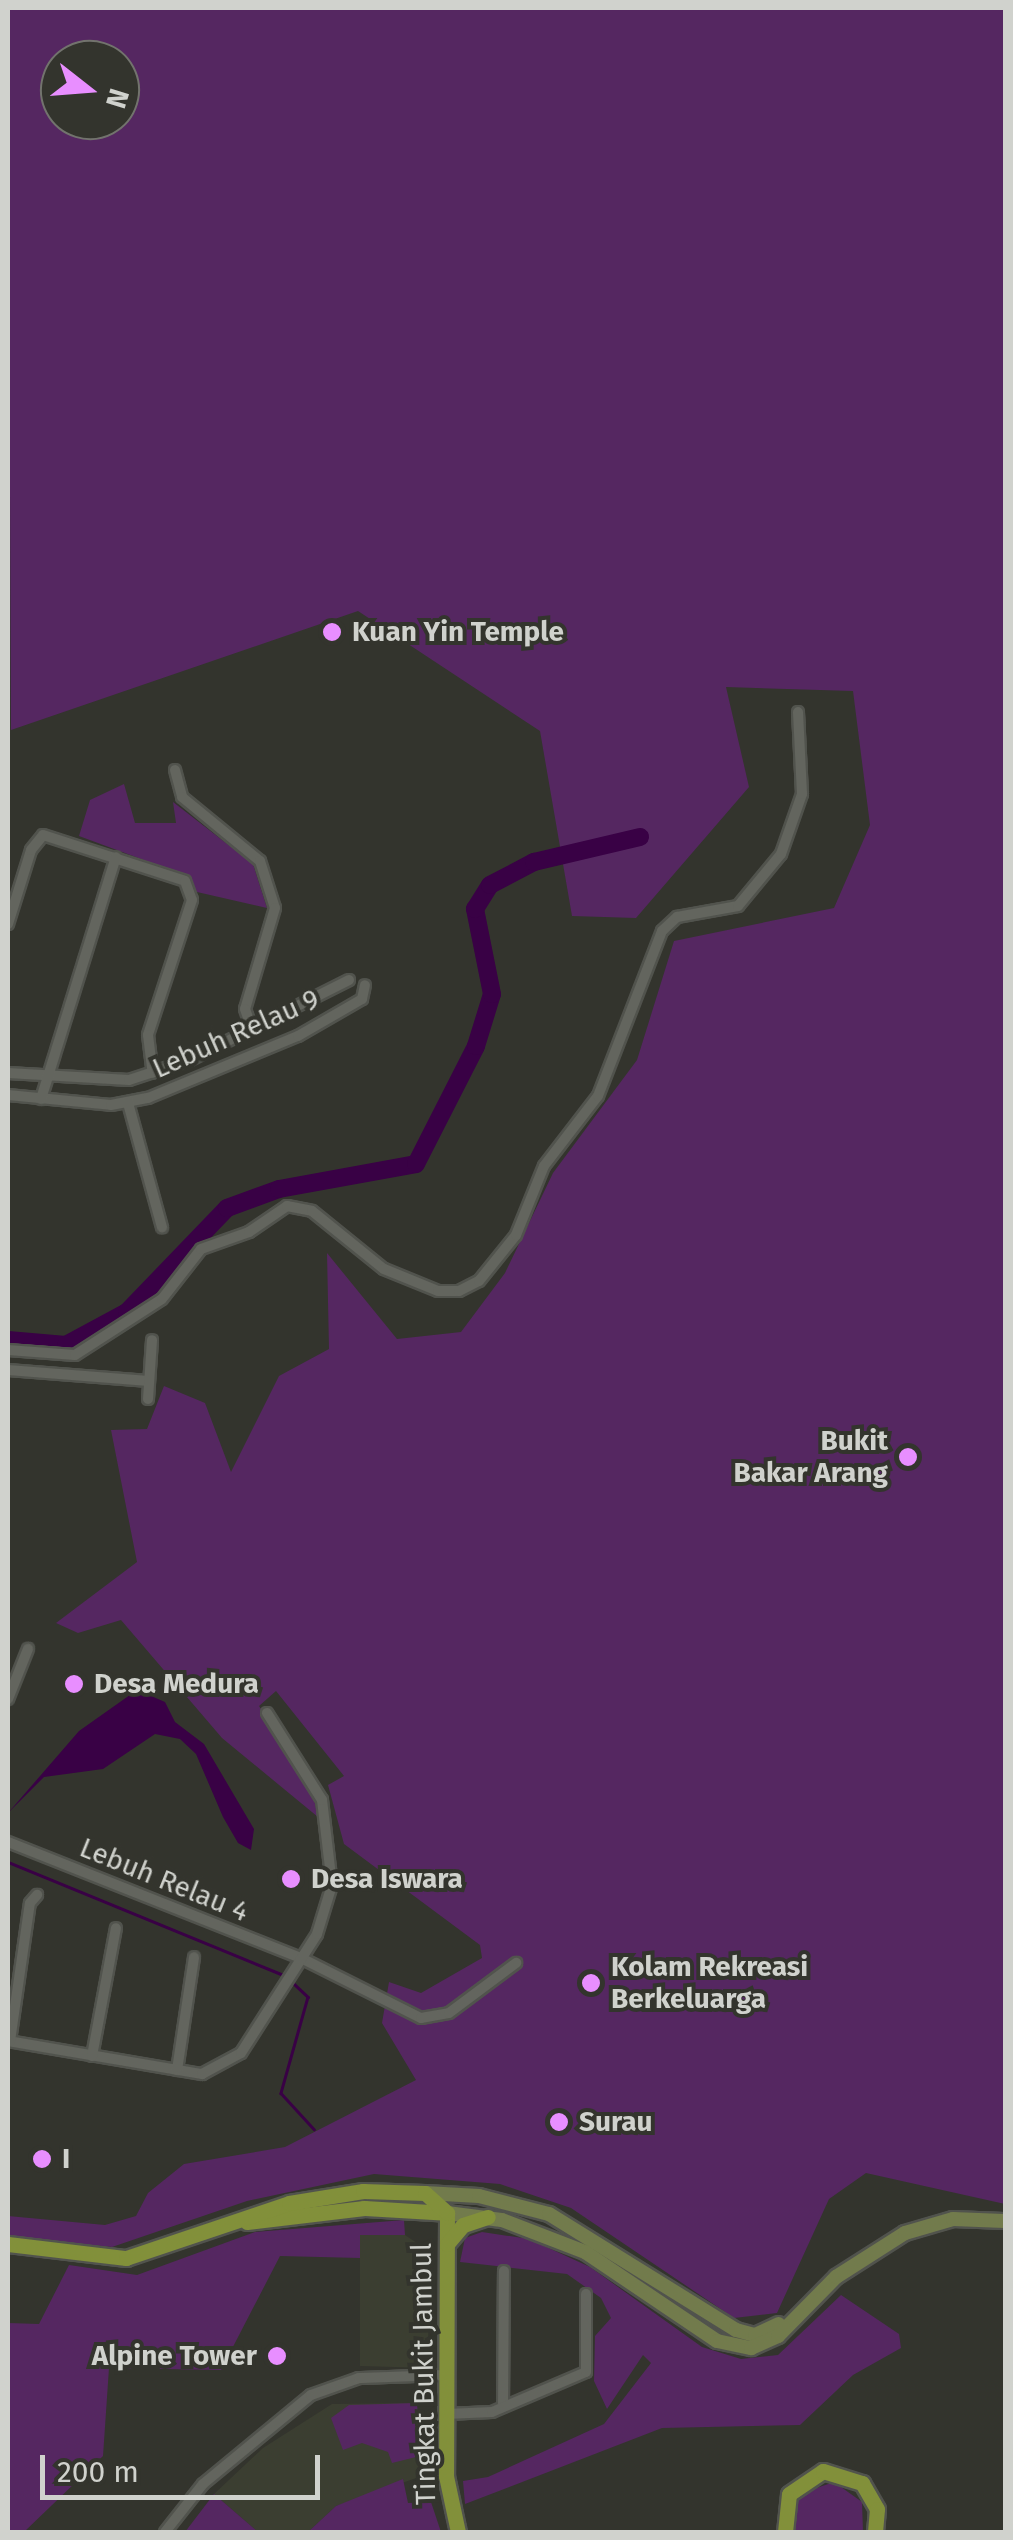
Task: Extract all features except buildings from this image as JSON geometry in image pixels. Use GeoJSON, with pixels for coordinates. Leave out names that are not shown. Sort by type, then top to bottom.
{"type":"FeatureCollection","features":[{"type":"Feature","properties":{"kind":"main road"},"geometry":{"type":"LineString","coordinates":[[8,2244],[126,2258],[222,2223],[364,2191],[478,2196],[569,2222],[742,2334],[770,2331],[793,2317]]}},
{"type":"Feature","properties":{"kind":"main road"},"geometry":{"type":"LineString","coordinates":[[425,2193],[447,2213]]}},
{"type":"Feature","properties":{"kind":"main road"},"geometry":{"type":"LineString","coordinates":[[447,2213],[457,2201],[478,2196]]}},
{"type":"Feature","properties":{"kind":"main road"},"geometry":{"type":"LineString","coordinates":[[222,2223],[408,2209],[488,2217],[585,2252],[734,2346],[765,2344],[836,2277],[905,2233],[953,2219],[1006,2221]]}},
{"type":"Feature","properties":{"kind":"main road"},"geometry":{"type":"LineString","coordinates":[[408,2209],[447,2244],[462,2226],[488,2217]]}},
{"type":"Feature","properties":{"kind":"main road","name":"Tingkat Bukit Jambul"},"geometry":{"type":"LineString","coordinates":[[447,2213],[447,2498],[458,2532]]}},
{"type":"Feature","properties":{"kind":"main road"},"geometry":{"type":"LineString","coordinates":[[779,2529],[798,2483],[837,2471],[872,2495],[874,2532]]}},
{"type":"Feature","properties":{"kind":"street"},"geometry":{"type":"LineString","coordinates":[[8,1350],[54,1358],[76,1355],[162,1299],[201,1250],[249,1232],[287,1206],[312,1211],[384,1269],[438,1291],[459,1292],[492,1270],[516,1235],[544,1166],[598,1096],[662,930],[677,917],[738,906],[781,854],[802,794],[798,712]]}},
{"type":"Feature","properties":{"kind":"street"},"geometry":{"type":"LineString","coordinates":[[174,770],[182,797],[260,861],[275,908],[245,1009],[253,1032]]}},
{"type":"Feature","properties":{"kind":"street"},"geometry":{"type":"LineString","coordinates":[[8,924],[31,850],[43,835],[185,881],[192,891],[148,1035],[153,1073]]}},
{"type":"Feature","properties":{"kind":"street"},"geometry":{"type":"LineString","coordinates":[[41,1099],[116,857]]}},
{"type":"Feature","properties":{"kind":"street"},"geometry":{"type":"LineString","coordinates":[[8,1073],[89,1082],[153,1073],[253,1032],[350,980]]}},
{"type":"Feature","properties":{"kind":"street","name":"Lebuh Relau 9"},"geometry":{"type":"LineString","coordinates":[[8,1095],[128,1103],[223,1071],[362,999],[365,985]]}},
{"type":"Feature","properties":{"kind":"street"},"geometry":{"type":"LineString","coordinates":[[128,1103],[162,1226]]}},
{"type":"Feature","properties":{"kind":"street"},"geometry":{"type":"LineString","coordinates":[[148,1399],[152,1340]]}},
{"type":"Feature","properties":{"kind":"street"},"geometry":{"type":"LineString","coordinates":[[8,1370],[150,1380]]}},
{"type":"Feature","properties":{"kind":"street"},"geometry":{"type":"LineString","coordinates":[[8,1699],[28,1650]]}},
{"type":"Feature","properties":{"kind":"street"},"geometry":{"type":"LineString","coordinates":[[37,1895],[30,1902],[9,2041],[202,2074],[225,2066],[241,2054],[304,1959],[332,1885],[328,1820],[307,1768],[267,1713]]}},
{"type":"Feature","properties":{"kind":"street","name":"Lebuh Relau 4"},"geometry":{"type":"LineString","coordinates":[[8,1842],[304,1959],[420,2018],[450,2013],[516,1964]]}},
{"type":"Feature","properties":{"kind":"street"},"geometry":{"type":"LineString","coordinates":[[92,2056],[116,1928]]}},
{"type":"Feature","properties":{"kind":"street"},"geometry":{"type":"LineString","coordinates":[[177,2070],[194,1957]]}},
{"type":"Feature","properties":{"kind":"street"},"geometry":{"type":"LineString","coordinates":[[504,2271],[504,2407]]}},
{"type":"Feature","properties":{"kind":"street"},"geometry":{"type":"LineString","coordinates":[[446,2414],[504,2407],[586,2372],[586,2294]]}},
{"type":"Feature","properties":{"kind":"street"},"geometry":{"type":"LineString","coordinates":[[165,2532],[202,2484],[311,2395],[359,2378],[446,2375]]}},
{"type":"Feature","properties":{"kind":"shaded area"},"geometry":{"type":"Polygon","coordinates":[[[8,8],[1005,8],[1005,2204],[866,2173],[829,2199],[777,2313],[734,2318],[571,2208],[500,2184],[374,2174],[247,2201],[112,2247],[8,2237],[8,2216],[105,2225],[136,2216],[148,2193],[184,2164],[285,2147],[416,2080],[382,2023],[389,1982],[421,1993],[482,1958],[480,1945],[344,1844],[328,1785],[344,1776],[276,1691],[259,1706],[309,1777],[318,1817],[222,1738],[121,1620],[78,1633],[56,1623],[137,1562],[111,1430],[147,1429],[164,1386],[205,1403],[231,1472],[279,1376],[329,1349],[327,1253],[397,1339],[461,1332],[505,1273],[553,1173],[637,1060],[674,941],[834,908],[870,825],[853,691],[726,687],[749,787],[636,918],[572,916],[540,731],[358,611],[11,730],[8,8]]]}},
{"type":"Feature","properties":{"kind":"shaded area"},"geometry":{"type":"Polygon","coordinates":[[[124,784],[135,823],[176,823],[173,802],[253,864],[267,908],[197,892],[187,876],[79,836],[90,800],[124,784]]]}},
{"type":"Feature","properties":{"kind":"shaded area"},"geometry":{"type":"Polygon","coordinates":[[[137,1690],[165,1702],[175,1722],[204,1744],[254,1829],[251,1850],[238,1843],[223,1817],[196,1754],[180,1739],[155,1734],[103,1769],[44,1777],[8,1813],[79,1731],[137,1690]]]}},
{"type":"Feature","properties":{"kind":"shaded area"},"geometry":{"type":"Polygon","coordinates":[[[404,2220],[405,2235],[360,2235],[360,2258],[280,2256],[221,2370],[109,2368],[103,2456],[24,2532],[8,2532],[8,2323],[39,2324],[69,2265],[137,2275],[255,2232],[404,2220]]]}},
{"type":"Feature","properties":{"kind":"shaded area"},"geometry":{"type":"Polygon","coordinates":[[[482,2232],[529,2239],[590,2267],[702,2347],[741,2359],[778,2355],[841,2295],[899,2334],[901,2348],[853,2375],[800,2425],[662,2428],[465,2504],[463,2481],[488,2477],[604,2424],[651,2363],[643,2355],[607,2409],[594,2381],[595,2336],[611,2318],[601,2298],[567,2274],[460,2262],[465,2238],[482,2232]]]}},
{"type":"Feature","properties":{"kind":"shaded area"},"geometry":{"type":"Polygon","coordinates":[[[360,2235],[405,2235],[429,2251],[428,2368],[360,2366],[360,2235]]]}},
{"type":"Feature","properties":{"kind":"shaded area"},"geometry":{"type":"Polygon","coordinates":[[[417,2403],[422,2476],[336,2506],[308,2532],[258,2532],[214,2494],[263,2448],[332,2404],[417,2403]]]}},
{"type":"Feature","properties":{"kind":"shaded area"},"geometry":{"type":"Polygon","coordinates":[[[417,2403],[420,2456],[392,2463],[388,2452],[362,2443],[343,2450],[331,2418],[349,2405],[417,2403]]]}},
{"type":"Feature","properties":{"kind":"shaded area"},"geometry":{"type":"Polygon","coordinates":[[[403,2479],[408,2503],[431,2502],[441,2532],[308,2532],[336,2506],[403,2479]]]}},
{"type":"Feature","properties":{"kind":"shaded area"},"geometry":{"type":"Polygon","coordinates":[[[834,2482],[862,2502],[863,2532],[795,2532],[792,2514],[802,2493],[834,2482]]]}},
{"type":"Feature","properties":{"kind":"shaded area"},"geometry":{"type":"Polygon","coordinates":[[[214,2494],[258,2532],[185,2532],[214,2494]]]}},
{"type":"Feature","properties":{"kind":"waterway"},"geometry":{"type":"LineString","coordinates":[[8,1340],[66,1345],[127,1312],[227,1208],[279,1189],[416,1164],[476,1046],[492,994],[475,909],[490,885],[534,862],[640,837]]}},
{"type":"Feature","properties":{"kind":"waterway"},"geometry":{"type":"LineString","coordinates":[[8,1862],[284,1975]]}},
{"type":"Feature","properties":{"kind":"waterway"},"geometry":{"type":"LineString","coordinates":[[290,1980],[308,1997],[281,2093],[314,2129]]}},
{"type":"Feature","properties":{"kind":"place","name":"Kuan Yin Temple"},"geometry":{"type":"Point","coordinates":[332,632]}},
{"type":"Feature","properties":{"kind":"place","name":"Bukit Bakar Arang"},"geometry":{"type":"Point","coordinates":[908,1457]}},
{"type":"Feature","properties":{"kind":"place","name":"Desa Medura"},"geometry":{"type":"Point","coordinates":[74,1684]}},
{"type":"Feature","properties":{"kind":"place","name":"Desa Iswara"},"geometry":{"type":"Point","coordinates":[291,1879]}},
{"type":"Feature","properties":{"kind":"place","name":"Kolam Rekreasi Berkeluarga"},"geometry":{"type":"Point","coordinates":[591,1983]}},
{"type":"Feature","properties":{"kind":"place","name":"Surau"},"geometry":{"type":"Point","coordinates":[559,2122]}},
{"type":"Feature","properties":{"kind":"place","name":"I"},"geometry":{"type":"Point","coordinates":[42,2159]}},
{"type":"Feature","properties":{"kind":"place","name":"Alpine Tower"},"geometry":{"type":"Point","coordinates":[277,2356]}}]}
